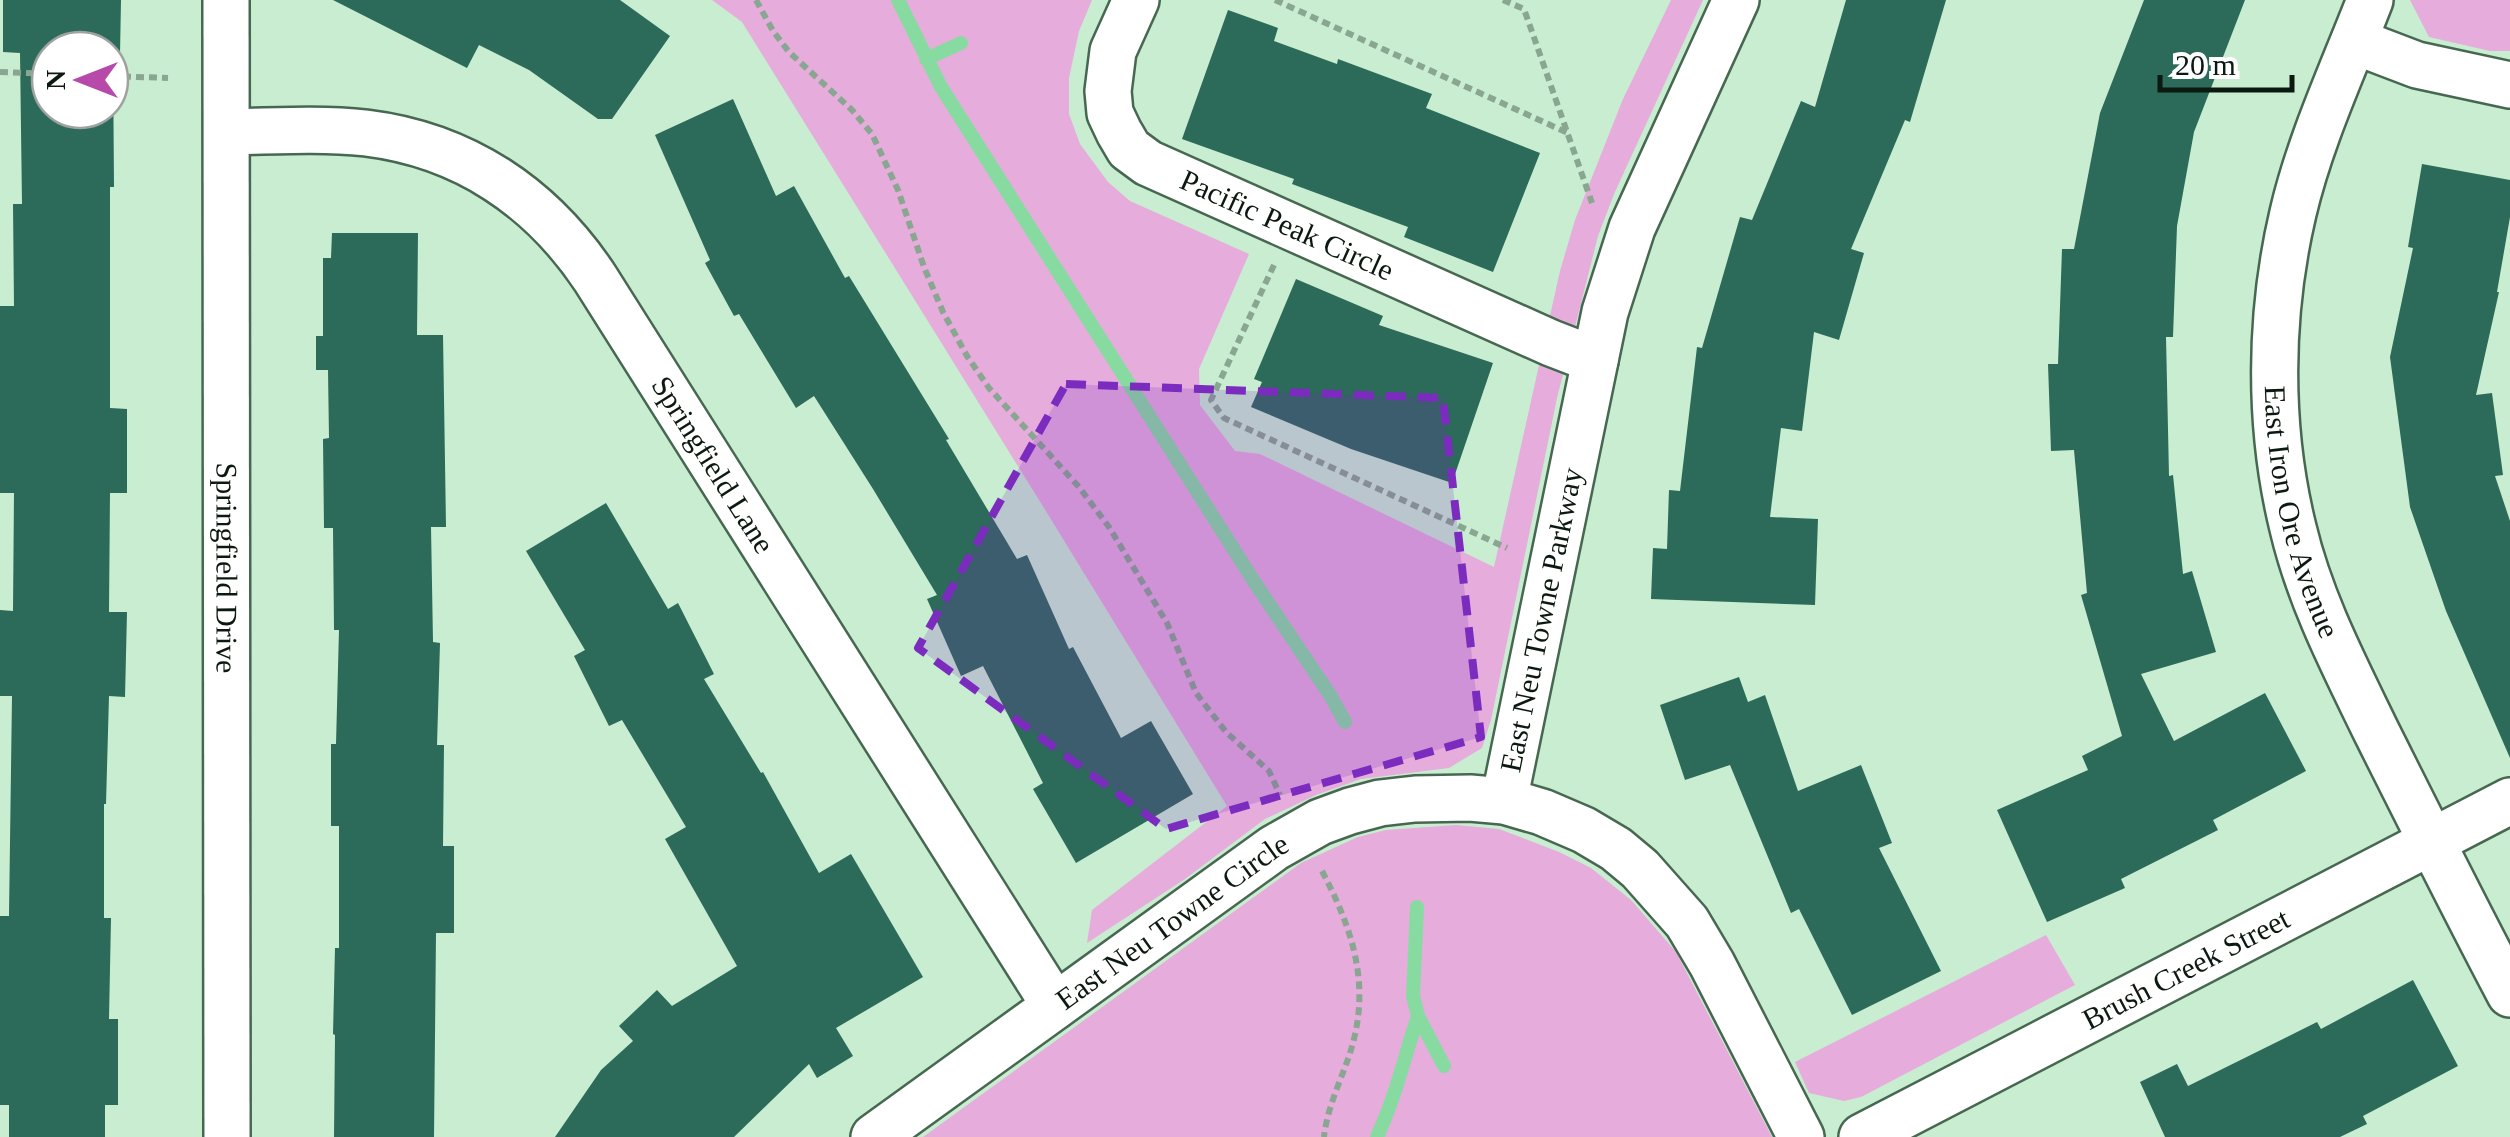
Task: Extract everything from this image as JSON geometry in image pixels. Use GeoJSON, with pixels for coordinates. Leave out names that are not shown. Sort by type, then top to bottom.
{"type":"FeatureCollection","features":[{"type":"Feature","properties":{"kind":"street","name":"Springfield Drive"},"geometry":{"type":"LineString","coordinates":[[226,0],[227,1137]]}},
{"type":"Feature","properties":{"kind":"street","name":"Pacific Peak Circle"},"geometry":{"type":"LineString","coordinates":[[1136,0],[1113,50],[1108,92],[1110,113],[1129,149],[1148,163],[1595,360]]}},
{"type":"Feature","properties":{"kind":"street","name":"East Neu Towne Parkway"},"geometry":{"type":"LineString","coordinates":[[1736,0],[1632,228],[1604,312],[1504,800],[1542,812],[1600,840],[1640,869],[1663,892],[1712,964],[1801,1137]]}},
{"type":"Feature","properties":{"kind":"street"},"geometry":{"type":"LineString","coordinates":[[2362,20],[2417,65],[2510,85]]}},
{"type":"Feature","properties":{"kind":"street","name":"East Iron Ore Avenue"},"geometry":{"type":"LineString","coordinates":[[2362,20],[2304,168],[2283,263],[2275,366],[2281,467],[2293,529],[2310,586],[2334,644],[2431,844],[2510,994]]}},
{"type":"Feature","properties":{"kind":"street","name":"Springfield Lane"},"geometry":{"type":"LineString","coordinates":[[227,132],[367,133],[422,146],[450,155],[500,181],[547,218],[595,278],[1055,1006]]}},
{"type":"Feature","properties":{"kind":"street","name":"East Neu Towne Circle"},"geometry":{"type":"LineString","coordinates":[[874,1137],[1274,848],[1320,822],[1392,801],[1504,800]]}},
{"type":"Feature","properties":{"kind":"street","name":"Brush Creek Street"},"geometry":{"type":"LineString","coordinates":[[1862,1137],[2510,801]]}},
{"type":"Feature","properties":{"kind":"path"},"geometry":{"type":"LineString","coordinates":[[756,0],[789,52],[852,110],[872,134],[898,190],[936,297],[966,356],[1109,527],[1167,623],[1196,693],[1226,732],[1269,771],[1288,810]]}},
{"type":"Feature","properties":{"kind":"path"},"geometry":{"type":"LineString","coordinates":[[1275,0],[1568,133]]}},
{"type":"Feature","properties":{"kind":"path"},"geometry":{"type":"LineString","coordinates":[[1503,0],[1524,9],[1593,205]]}},
{"type":"Feature","properties":{"kind":"path"},"geometry":{"type":"LineString","coordinates":[[0,72],[30,73]]}},
{"type":"Feature","properties":{"kind":"path"},"geometry":{"type":"LineString","coordinates":[[130,77],[168,78]]}},
{"type":"Feature","properties":{"kind":"path"},"geometry":{"type":"LineString","coordinates":[[1274,264],[1211,400],[1224,418],[1508,548]]}},
{"type":"Feature","properties":{"kind":"path"},"geometry":{"type":"LineString","coordinates":[[1314,856],[1352,934],[1360,983],[1357,1032],[1324,1137]]}},
{"type":"Feature","properties":{"kind":"highlighted area"},"geometry":{"type":"Polygon","coordinates":[[[1066,384],[1443,398],[1481,737],[1166,829],[918,648],[1066,384]]]}},
{"type":"Feature","properties":{"kind":"shaded area"},"geometry":{"type":"Polygon","coordinates":[[[712,0],[1092,0],[1079,31],[1069,78],[1069,114],[1080,144],[1108,182],[1130,201],[1249,254],[1199,369],[1200,405],[1235,451],[1260,454],[1494,567],[1560,271],[1575,220],[1623,99],[1671,0],[1703,0],[1598,236],[1557,398],[1482,748],[1449,768],[1361,779],[1265,819],[1185,879],[1087,943],[1092,910],[1227,806],[742,22],[712,0]]]}},
{"type":"Feature","properties":{"kind":"shaded area"},"geometry":{"type":"Polygon","coordinates":[[[2410,0],[2510,0],[2510,51],[2490,51],[2429,37],[2410,0]]]}},
{"type":"Feature","properties":{"kind":"shaded area"},"geometry":{"type":"Polygon","coordinates":[[[1456,825],[1499,829],[1559,852],[1591,868],[1631,900],[1676,952],[1772,1137],[923,1137],[1301,863],[1358,837],[1386,830],[1456,825]]]}},
{"type":"Feature","properties":{"kind":"shaded area"},"geometry":{"type":"Polygon","coordinates":[[[2046,935],[2075,985],[1861,1097],[1844,1101],[1809,1093],[1795,1062],[2046,935]]]}},
{"type":"Feature","properties":{"kind":"building"},"geometry":{"type":"Polygon","coordinates":[[[3,0],[121,0],[120,30],[30,30],[30,130],[114,130],[110,408],[127,409],[127,493],[110,493],[109,612],[127,612],[125,697],[109,696],[104,804],[104,918],[111,918],[109,1019],[118,1019],[118,1105],[105,1105],[105,1137],[9,1137],[9,1105],[0,1105],[0,916],[9,916],[12,696],[0,696],[0,610],[13,611],[14,493],[0,493],[0,306],[14,306],[13,204],[22,204],[20,53],[3,52],[3,0]]]}},
{"type":"Feature","properties":{"kind":"building"},"geometry":{"type":"Polygon","coordinates":[[[333,0],[620,0],[670,36],[612,119],[598,119],[529,70],[479,45],[467,68],[333,0]]]}},
{"type":"Feature","properties":{"kind":"building"},"geometry":{"type":"Polygon","coordinates":[[[1846,0],[1946,0],[1910,122],[1905,120],[1851,249],[1864,253],[1839,340],[1814,332],[1802,431],[1781,428],[1770,517],[1818,519],[1815,605],[1651,599],[1653,548],[1667,549],[1669,490],[1680,491],[1697,347],[1702,348],[1740,217],[1752,220],[1801,101],[1815,107],[1846,0]]]}},
{"type":"Feature","properties":{"kind":"building"},"geometry":{"type":"Polygon","coordinates":[[[2144,0],[2245,0],[2194,132],[2177,226],[2173,337],[2166,337],[2169,476],[2173,475],[2183,574],[2192,571],[2216,652],[2141,674],[2174,741],[2265,693],[2306,771],[2213,820],[2218,830],[2121,879],[2125,888],[2047,922],[1997,810],[2088,770],[2082,756],[2122,736],[2081,595],[2087,593],[2074,450],[2051,451],[2048,364],[2058,364],[2062,249],[2074,249],[2100,113],[2144,0]]]}},
{"type":"Feature","properties":{"kind":"building"},"geometry":{"type":"Polygon","coordinates":[[[1228,10],[1278,28],[1274,41],[1337,64],[1338,59],[1432,94],[1426,108],[1540,153],[1493,272],[1404,237],[1408,227],[1292,184],[1294,179],[1182,139],[1228,10]]]}},
{"type":"Feature","properties":{"kind":"building"},"geometry":{"type":"Polygon","coordinates":[[[733,99],[776,196],[794,186],[845,278],[849,276],[949,439],[946,440],[1017,559],[1027,555],[1069,649],[1073,647],[1121,738],[1151,721],[1193,794],[1076,863],[1033,789],[1043,783],[983,666],[961,676],[927,599],[937,595],[873,489],[814,396],[796,408],[739,314],[734,316],[705,263],[710,260],[655,135],[733,99]]]}},
{"type":"Feature","properties":{"kind":"building"},"geometry":{"type":"Polygon","coordinates":[[[2422,164],[2510,180],[2510,217],[2499,292],[2476,395],[2492,393],[2503,475],[2495,476],[2510,521],[2510,758],[2446,611],[2410,507],[2390,357],[2413,248],[2408,247],[2422,164]]]}},
{"type":"Feature","properties":{"kind":"building"},"geometry":{"type":"Polygon","coordinates":[[[332,233],[418,233],[417,335],[443,335],[446,527],[431,527],[433,642],[440,643],[437,745],[444,745],[443,846],[454,846],[454,933],[436,933],[434,1137],[334,1137],[339,826],[331,826],[331,744],[336,744],[339,630],[334,630],[333,528],[324,528],[323,439],[329,438],[328,370],[316,370],[316,336],[323,336],[323,258],[331,258],[332,233]]]}},
{"type":"Feature","properties":{"kind":"building"},"geometry":{"type":"Polygon","coordinates":[[[1296,279],[1383,316],[1379,325],[1493,363],[1452,483],[1351,449],[1251,407],[1262,382],[1254,379],[1296,279]]]}},
{"type":"Feature","properties":{"kind":"building"},"geometry":{"type":"Polygon","coordinates":[[[606,503],[668,609],[678,603],[714,674],[704,679],[763,772],[819,873],[851,854],[923,977],[836,1028],[853,1056],[817,1078],[809,1064],[734,1137],[555,1137],[601,1070],[633,1041],[619,1026],[657,990],[672,1006],[737,966],[665,839],[686,827],[622,720],[609,726],[574,656],[585,650],[526,551],[606,503]]]}},
{"type":"Feature","properties":{"kind":"building"},"geometry":{"type":"Polygon","coordinates":[[[1739,677],[1748,702],[1765,695],[1798,791],[1861,765],[1892,843],[1879,848],[1941,971],[1852,1015],[1799,909],[1791,913],[1730,765],[1685,780],[1660,705],[1739,677]]]}},
{"type":"Feature","properties":{"kind":"building"},"geometry":{"type":"Polygon","coordinates":[[[2413,980],[2458,1066],[2363,1116],[2367,1124],[2340,1137],[2165,1137],[2140,1082],[2177,1064],[2188,1086],[2317,1022],[2321,1029],[2413,980]]]}},
{"type":"Feature","properties":{"kind":"waterway"},"geometry":{"type":"LineString","coordinates":[[898,0],[941,87],[1345,722]]}},
{"type":"Feature","properties":{"kind":"waterway"},"geometry":{"type":"LineString","coordinates":[[926,59],[961,43]]}},
{"type":"Feature","properties":{"kind":"waterway"},"geometry":{"type":"LineString","coordinates":[[1417,907],[1413,996],[1418,1016],[1444,1066]]}},
{"type":"Feature","properties":{"kind":"waterway"},"geometry":{"type":"LineString","coordinates":[[1377,1137],[1418,1016]]}}]}
